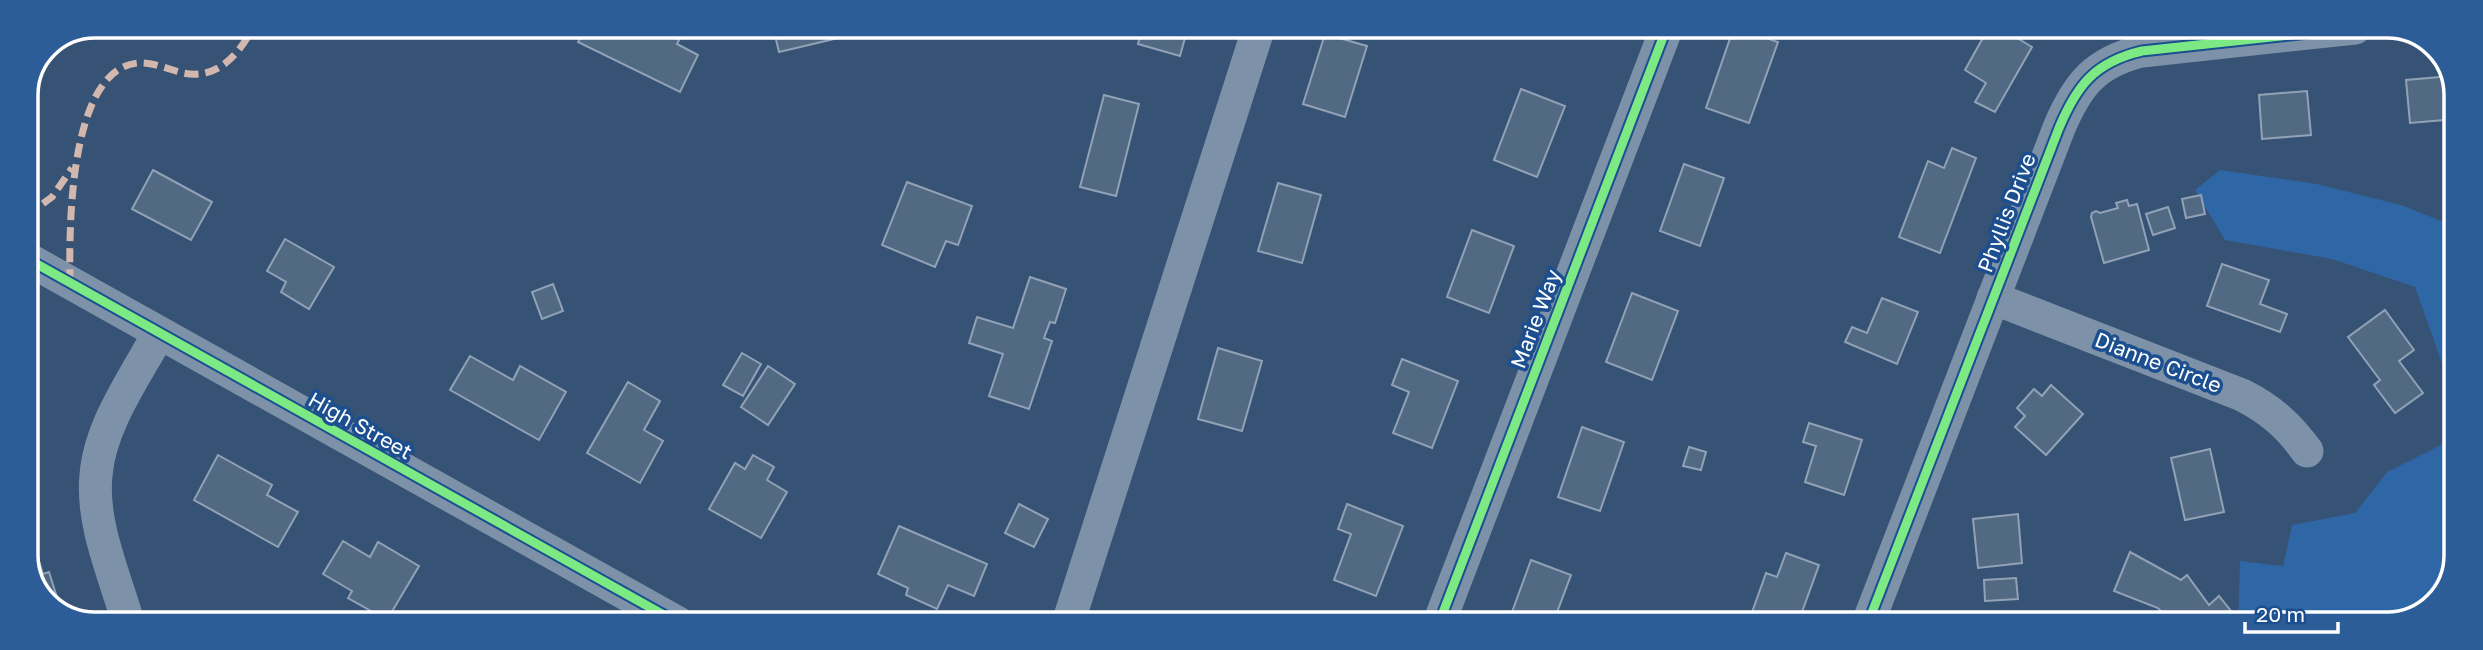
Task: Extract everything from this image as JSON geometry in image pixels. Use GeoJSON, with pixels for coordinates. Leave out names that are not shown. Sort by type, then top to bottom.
{"type":"FeatureCollection","features":[{"type":"Feature","properties":{"kind":"street"},"geometry":{"type":"LineString","coordinates":[[1072,612],[1255,38]]}},
{"type":"Feature","properties":{"kind":"street","name":"Marie Way"},"geometry":{"type":"LineString","coordinates":[[1443,612],[1663,38]]}},
{"type":"Feature","properties":{"kind":"street","name":"Phyllis Drive"},"geometry":{"type":"LineString","coordinates":[[1872,612],[2067,109],[2090,76],[2122,55],[2163,47],[2254,38]]}},
{"type":"Feature","properties":{"kind":"street","name":"High Street"},"geometry":{"type":"LineString","coordinates":[[38,265],[658,612]]}},
{"type":"Feature","properties":{"kind":"street","name":"Dianne Circle"},"geometry":{"type":"LineString","coordinates":[[1993,299],[2242,395],[2271,411],[2307,451]]}},
{"type":"Feature","properties":{"kind":"street"},"geometry":{"type":"LineString","coordinates":[[125,612],[98,515],[96,475],[100,454],[115,414],[159,333]]}},
{"type":"Feature","properties":{"kind":"shaded area"},"geometry":{"type":"Polygon","coordinates":[[[2220,170],[2317,184],[2401,205],[2444,222],[2444,369],[2415,287],[2332,259],[2225,240],[2195,190],[2220,170]]]}},
{"type":"Feature","properties":{"kind":"shaded area"},"geometry":{"type":"Polygon","coordinates":[[[2444,434],[2443,565],[2437,583],[2425,597],[2406,608],[2387,612],[2238,612],[2240,561],[2283,566],[2292,525],[2355,513],[2387,472],[2441,445],[2444,434]]]}},
{"type":"Feature","properties":{"kind":"building"},"geometry":{"type":"Polygon","coordinates":[[[580,38],[680,38],[677,44],[698,55],[680,92],[578,42],[580,38]]]}},
{"type":"Feature","properties":{"kind":"building"},"geometry":{"type":"Polygon","coordinates":[[[776,38],[838,38],[779,52],[776,38]]]}},
{"type":"Feature","properties":{"kind":"building"},"geometry":{"type":"Polygon","coordinates":[[[1139,38],[1185,38],[1180,56],[1138,44],[1139,38]]]}},
{"type":"Feature","properties":{"kind":"building"},"geometry":{"type":"Polygon","coordinates":[[[1324,38],[1339,38],[1367,46],[1345,117],[1303,104],[1324,38]]]}},
{"type":"Feature","properties":{"kind":"building"},"geometry":{"type":"Polygon","coordinates":[[[1730,38],[1766,38],[1778,42],[1749,123],[1706,108],[1730,38]]]}},
{"type":"Feature","properties":{"kind":"building"},"geometry":{"type":"Polygon","coordinates":[[[1983,38],[2017,38],[2032,47],[1995,112],[1975,102],[1986,83],[1965,70],[1983,38]]]}},
{"type":"Feature","properties":{"kind":"building"},"geometry":{"type":"Polygon","coordinates":[[[2441,77],[2444,120],[2410,123],[2406,80],[2441,77]]]}},
{"type":"Feature","properties":{"kind":"building"},"geometry":{"type":"Polygon","coordinates":[[[1521,89],[1565,106],[1537,177],[1494,160],[1521,89]]]}},
{"type":"Feature","properties":{"kind":"building"},"geometry":{"type":"Polygon","coordinates":[[[2307,91],[2311,135],[2262,139],[2259,95],[2307,91]]]}},
{"type":"Feature","properties":{"kind":"building"},"geometry":{"type":"Polygon","coordinates":[[[1104,95],[1139,104],[1116,196],[1080,187],[1104,95]]]}},
{"type":"Feature","properties":{"kind":"building"},"geometry":{"type":"Polygon","coordinates":[[[1952,148],[1976,158],[1940,253],[1899,237],[1928,161],[1944,168],[1952,148]]]}},
{"type":"Feature","properties":{"kind":"building"},"geometry":{"type":"Polygon","coordinates":[[[1684,164],[1724,178],[1700,246],[1660,231],[1684,164]]]}},
{"type":"Feature","properties":{"kind":"building"},"geometry":{"type":"Polygon","coordinates":[[[153,170],[212,202],[191,240],[132,209],[153,170]]]}},
{"type":"Feature","properties":{"kind":"building"},"geometry":{"type":"Polygon","coordinates":[[[907,182],[972,206],[958,245],[946,241],[935,267],[882,245],[907,182]]]}},
{"type":"Feature","properties":{"kind":"building"},"geometry":{"type":"Polygon","coordinates":[[[1278,183],[1321,195],[1302,263],[1258,251],[1278,183]]]}},
{"type":"Feature","properties":{"kind":"building"},"geometry":{"type":"Polygon","coordinates":[[[2201,195],[2205,214],[2186,218],[2182,199],[2201,195]]]}},
{"type":"Feature","properties":{"kind":"building"},"geometry":{"type":"Polygon","coordinates":[[[2127,200],[2129,206],[2137,204],[2149,250],[2104,263],[2092,213],[2118,208],[2116,203],[2127,200]]]}},
{"type":"Feature","properties":{"kind":"building"},"geometry":{"type":"Polygon","coordinates":[[[2168,207],[2175,228],[2153,235],[2146,214],[2168,207]]]}},
{"type":"Feature","properties":{"kind":"building"},"geometry":{"type":"Polygon","coordinates":[[[1472,230],[1514,246],[1489,313],[1447,297],[1472,230]]]}},
{"type":"Feature","properties":{"kind":"building"},"geometry":{"type":"Polygon","coordinates":[[[285,239],[334,267],[309,309],[281,292],[286,282],[267,271],[285,239]]]}},
{"type":"Feature","properties":{"kind":"building"},"geometry":{"type":"Polygon","coordinates":[[[2222,264],[2269,280],[2260,304],[2287,314],[2280,332],[2207,306],[2222,264]]]}},
{"type":"Feature","properties":{"kind":"building"},"geometry":{"type":"Polygon","coordinates":[[[1030,277],[1066,289],[1055,323],[1050,322],[1044,338],[1052,341],[1029,409],[989,396],[1003,354],[969,343],[977,317],[1013,328],[1030,277]]]}},
{"type":"Feature","properties":{"kind":"building"},"geometry":{"type":"Polygon","coordinates":[[[553,284],[563,311],[542,319],[532,292],[553,284]]]}},
{"type":"Feature","properties":{"kind":"building"},"geometry":{"type":"Polygon","coordinates":[[[1632,293],[1678,311],[1652,380],[1606,362],[1632,293]]]}},
{"type":"Feature","properties":{"kind":"building"},"geometry":{"type":"Polygon","coordinates":[[[1882,298],[1918,312],[1897,364],[1845,342],[1852,327],[1867,333],[1882,298]]]}},
{"type":"Feature","properties":{"kind":"building"},"geometry":{"type":"Polygon","coordinates":[[[2385,310],[2414,350],[2399,361],[2423,393],[2395,413],[2374,385],[2380,380],[2348,337],[2385,310]]]}},
{"type":"Feature","properties":{"kind":"building"},"geometry":{"type":"Polygon","coordinates":[[[1218,348],[1262,361],[1242,431],[1198,419],[1218,348]]]}},
{"type":"Feature","properties":{"kind":"building"},"geometry":{"type":"Polygon","coordinates":[[[742,353],[761,364],[743,396],[723,385],[742,353]]]}},
{"type":"Feature","properties":{"kind":"building"},"geometry":{"type":"Polygon","coordinates":[[[470,356],[513,380],[520,366],[566,392],[539,440],[450,390],[470,356]]]}},
{"type":"Feature","properties":{"kind":"building"},"geometry":{"type":"Polygon","coordinates":[[[1402,359],[1458,381],[1432,448],[1393,433],[1409,392],[1392,385],[1402,359]]]}},
{"type":"Feature","properties":{"kind":"building"},"geometry":{"type":"Polygon","coordinates":[[[768,366],[795,384],[768,425],[741,407],[768,366]]]}},
{"type":"Feature","properties":{"kind":"building"},"geometry":{"type":"Polygon","coordinates":[[[628,382],[660,401],[644,430],[663,441],[640,483],[587,453],[628,382]]]}},
{"type":"Feature","properties":{"kind":"building"},"geometry":{"type":"Polygon","coordinates":[[[2051,385],[2083,414],[2046,455],[2015,427],[2025,416],[2017,408],[2034,389],[2042,396],[2051,385]]]}},
{"type":"Feature","properties":{"kind":"building"},"geometry":{"type":"Polygon","coordinates":[[[1809,423],[1862,440],[1844,495],[1805,482],[1816,446],[1803,442],[1809,423]]]}},
{"type":"Feature","properties":{"kind":"building"},"geometry":{"type":"Polygon","coordinates":[[[1582,427],[1624,442],[1600,511],[1558,497],[1582,427]]]}},
{"type":"Feature","properties":{"kind":"building"},"geometry":{"type":"Polygon","coordinates":[[[1689,447],[1706,452],[1701,470],[1683,466],[1689,447]]]}},
{"type":"Feature","properties":{"kind":"building"},"geometry":{"type":"Polygon","coordinates":[[[2210,449],[2224,512],[2185,520],[2171,458],[2210,449]]]}},
{"type":"Feature","properties":{"kind":"building"},"geometry":{"type":"Polygon","coordinates":[[[218,455],[272,485],[267,495],[298,512],[278,547],[194,500],[218,455]]]}},
{"type":"Feature","properties":{"kind":"building"},"geometry":{"type":"Polygon","coordinates":[[[753,455],[774,467],[767,480],[787,492],[761,538],[709,509],[735,463],[745,469],[753,455]]]}},
{"type":"Feature","properties":{"kind":"building"},"geometry":{"type":"Polygon","coordinates":[[[1019,504],[1048,519],[1034,547],[1005,533],[1019,504]]]}},
{"type":"Feature","properties":{"kind":"building"},"geometry":{"type":"Polygon","coordinates":[[[1347,504],[1403,526],[1376,596],[1334,580],[1351,534],[1338,529],[1347,504]]]}},
{"type":"Feature","properties":{"kind":"building"},"geometry":{"type":"Polygon","coordinates":[[[2018,514],[2022,563],[1978,568],[1973,519],[2018,514]]]}},
{"type":"Feature","properties":{"kind":"building"},"geometry":{"type":"Polygon","coordinates":[[[899,526],[987,564],[974,596],[948,585],[937,609],[906,595],[908,588],[878,574],[899,526]]]}},
{"type":"Feature","properties":{"kind":"building"},"geometry":{"type":"Polygon","coordinates":[[[343,541],[370,557],[378,542],[419,566],[392,612],[373,612],[348,598],[352,591],[323,574],[343,541]]]}},
{"type":"Feature","properties":{"kind":"building"},"geometry":{"type":"Polygon","coordinates":[[[2130,552],[2181,580],[2187,575],[2209,605],[2219,596],[2231,611],[2162,612],[2158,608],[2114,591],[2130,552]]]}},
{"type":"Feature","properties":{"kind":"building"},"geometry":{"type":"Polygon","coordinates":[[[1786,553],[1819,565],[1802,612],[1752,612],[1766,573],[1777,577],[1786,553]]]}},
{"type":"Feature","properties":{"kind":"building"},"geometry":{"type":"Polygon","coordinates":[[[1531,560],[1571,575],[1557,612],[1512,612],[1531,560]]]}},
{"type":"Feature","properties":{"kind":"building"},"geometry":{"type":"Polygon","coordinates":[[[39,563],[43,574],[49,572],[56,595],[48,586],[40,569],[39,563]]]}},
{"type":"Feature","properties":{"kind":"building"},"geometry":{"type":"Polygon","coordinates":[[[2016,578],[2018,599],[1985,601],[1984,580],[2016,578]]]}},
{"type":"Feature","properties":{"kind":"marked path"},"geometry":{"type":"LineString","coordinates":[[70,283],[70,228],[77,156],[85,122],[98,93],[115,72],[138,63],[192,74],[215,70],[233,56],[247,38]]}},
{"type":"Feature","properties":{"kind":"marked path"},"geometry":{"type":"LineString","coordinates":[[38,207],[52,197],[72,168]]}},
{"type":"Feature","properties":{"kind":"cycle path"},"geometry":{"type":"LineString","coordinates":[[1443,612],[1663,38]]}},
{"type":"Feature","properties":{"kind":"cycle path"},"geometry":{"type":"LineString","coordinates":[[1872,612],[2059,128],[2073,99],[2100,69],[2126,56],[2142,51],[2262,38]]}},
{"type":"Feature","properties":{"kind":"cycle path"},"geometry":{"type":"LineString","coordinates":[[38,265],[658,612]]}}]}
